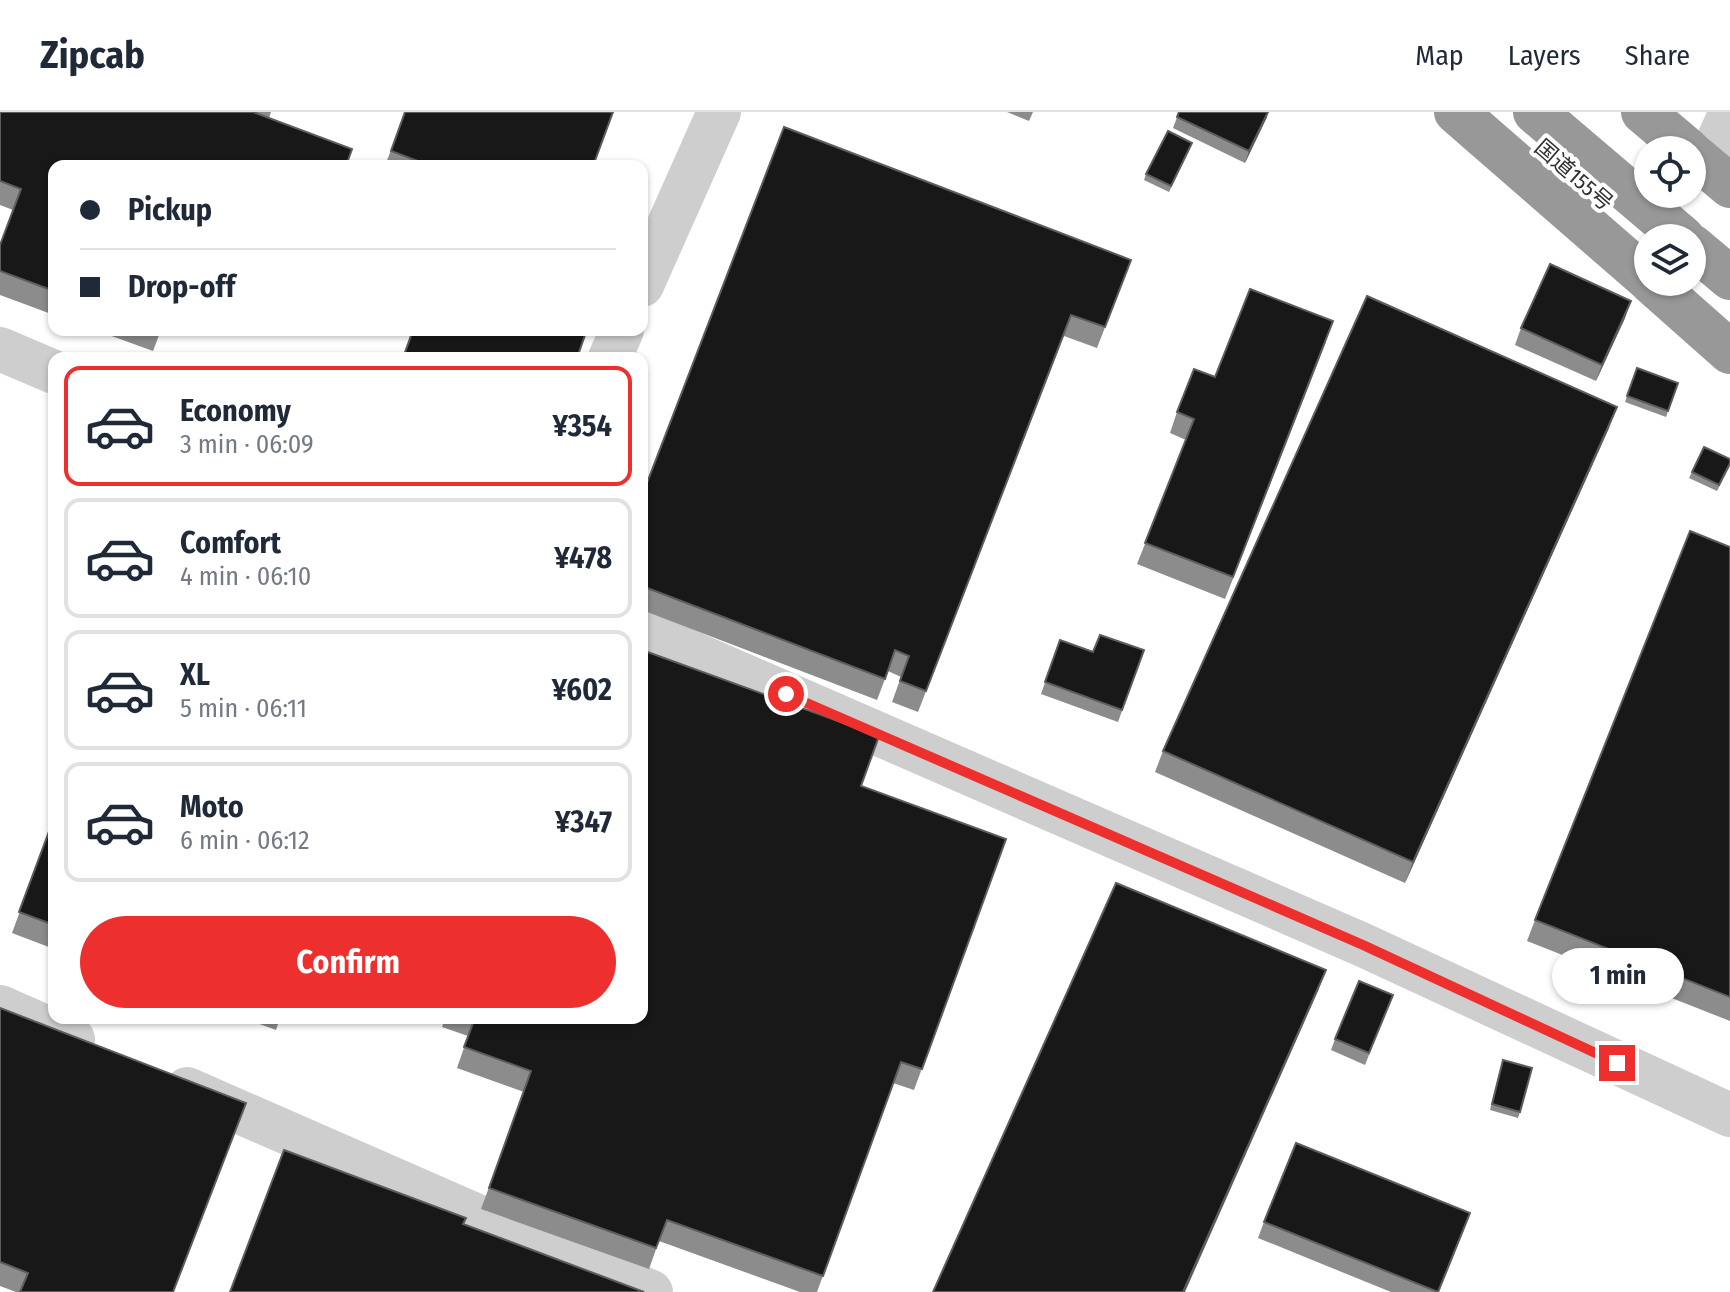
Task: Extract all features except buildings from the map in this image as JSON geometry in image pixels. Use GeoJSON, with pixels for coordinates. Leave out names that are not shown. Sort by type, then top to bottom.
{"type":"FeatureCollection","features":[{"type":"Feature","properties":{"kind":"highway"},"geometry":{"type":"LineString","coordinates":[[1456,112],[1634,267]]}},
{"type":"Feature","properties":{"kind":"highway","name":"国道155号"},"geometry":{"type":"LineString","coordinates":[[1500,112],[1634,226]]}},
{"type":"Feature","properties":{"kind":"highway","name":"国道155号"},"geometry":{"type":"LineString","coordinates":[[1535,112],[1667,224]]}},
{"type":"Feature","properties":{"kind":"highway"},"geometry":{"type":"LineString","coordinates":[[1643,112],[1671,136]]}},
{"type":"Feature","properties":{"kind":"highway"},"geometry":{"type":"LineString","coordinates":[[1706,258],[1730,278]]}},
{"type":"Feature","properties":{"kind":"highway"},"geometry":{"type":"LineString","coordinates":[[1706,288],[1730,309]]}},
{"type":"Feature","properties":{"kind":"highway"},"geometry":{"type":"LineString","coordinates":[[1667,296],[1730,352]]}},
{"type":"Feature","properties":{"kind":"street"},"geometry":{"type":"LineString","coordinates":[[648,272],[719,112]]}},
{"type":"Feature","properties":{"kind":"street"},"geometry":{"type":"LineString","coordinates":[[1706,160],[1730,114]]}},
{"type":"Feature","properties":{"kind":"street"},"geometry":{"type":"LineString","coordinates":[[0,349],[48,369]]}},
{"type":"Feature","properties":{"kind":"street"},"geometry":{"type":"LineString","coordinates":[[648,634],[1363,945],[1730,1115]]}},
{"type":"Feature","properties":{"kind":"street"},"geometry":{"type":"LineString","coordinates":[[0,1007],[103,1052]]}},
{"type":"Feature","properties":{"kind":"street"},"geometry":{"type":"LineString","coordinates":[[146,1071],[651,1292]]}},
{"type":"Feature","properties":{"kind":"route"},"geometry":{"type":"LineString","coordinates":[[786,694],[1363,945],[1617,1063]]}}]}
